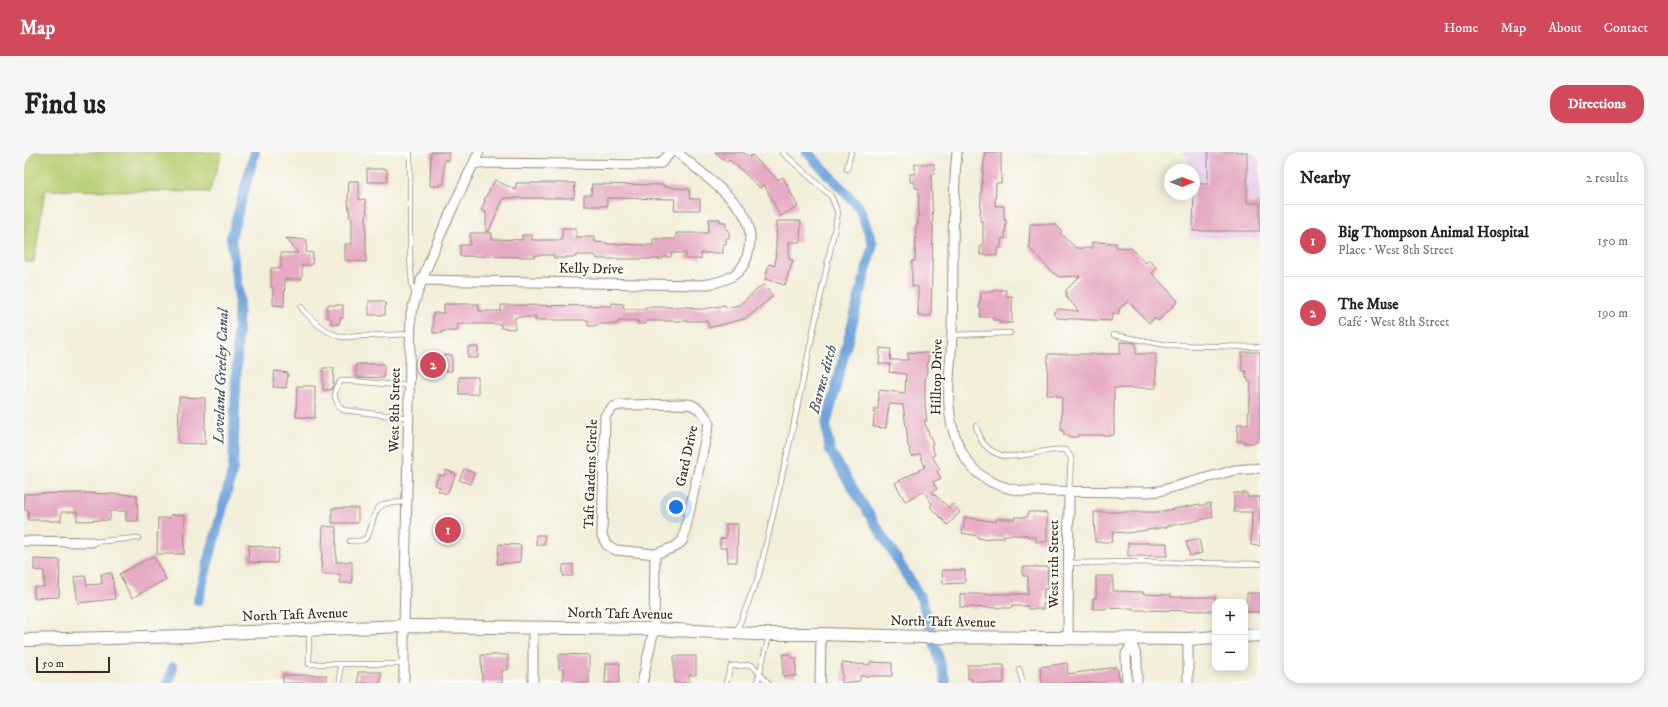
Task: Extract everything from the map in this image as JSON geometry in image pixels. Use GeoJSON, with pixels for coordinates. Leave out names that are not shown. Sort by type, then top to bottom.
{"type":"FeatureCollection","features":[{"type":"Feature","properties":{"kind":"main road","name":"North Taft Avenue"},"geometry":{"type":"LineString","coordinates":[[24,640],[189,636],[220,633],[404,626],[654,629],[769,634],[921,637],[1068,637],[1132,641],[1212,637]]}},
{"type":"Feature","properties":{"kind":"main road"},"geometry":{"type":"LineString","coordinates":[[1248,636],[1260,635]]}},
{"type":"Feature","properties":{"kind":"street","name":"West 8th Street"},"geometry":{"type":"LineString","coordinates":[[404,683],[411,313],[421,280],[437,242],[479,152]]}},
{"type":"Feature","properties":{"kind":"street"},"geometry":{"type":"LineString","coordinates":[[474,162],[651,165],[661,163],[671,152]]}},
{"type":"Feature","properties":{"kind":"street","name":"Kelly Drive"},"geometry":{"type":"LineString","coordinates":[[421,280],[700,285],[716,283],[729,278],[743,265],[748,254],[750,234],[748,223],[741,210],[677,152]]}},
{"type":"Feature","properties":{"kind":"street","name":"Hilltop Drive"},"geometry":{"type":"LineString","coordinates":[[957,152],[954,184],[952,335],[948,400],[949,416],[958,445],[965,459],[985,479],[995,485],[1007,489],[1022,491],[1131,493],[1159,491],[1235,470],[1260,468]]}},
{"type":"Feature","properties":{"kind":"street","name":"Taft Gardens Circle"},"geometry":{"type":"LineString","coordinates":[[655,554],[616,550],[607,545],[602,536],[605,416],[612,407],[621,405],[689,404]]}},
{"type":"Feature","properties":{"kind":"street","name":"Gard Drive"},"geometry":{"type":"LineString","coordinates":[[655,554],[675,548],[683,540],[709,423],[697,406],[689,404]]}},
{"type":"Feature","properties":{"kind":"street","name":"West 11th Street"},"geometry":{"type":"LineString","coordinates":[[1068,637],[1069,491]]}},
{"type":"Feature","properties":{"kind":"street"},"geometry":{"type":"LineString","coordinates":[[24,542],[92,542]]}},
{"type":"Feature","properties":{"kind":"street"},"geometry":{"type":"LineString","coordinates":[[642,683],[654,629],[655,554]]}},
{"type":"Feature","properties":{"kind":"street"},"geometry":{"type":"LineString","coordinates":[[533,627],[533,683]]}},
{"type":"Feature","properties":{"kind":"street"},"geometry":{"type":"LineString","coordinates":[[820,683],[821,634]]}},
{"type":"Feature","properties":{"kind":"street"},"geometry":{"type":"LineString","coordinates":[[1188,639],[1188,683]]}},
{"type":"Feature","properties":{"kind":"street"},"geometry":{"type":"LineString","coordinates":[[1127,683],[1126,654],[1132,641]]}},
{"type":"Feature","properties":{"kind":"street"},"geometry":{"type":"LineString","coordinates":[[1132,641],[1137,658],[1137,683]]}},
{"type":"Feature","properties":{"kind":"lane"},"geometry":{"type":"LineString","coordinates":[[410,152],[410,258],[412,284],[416,297]]}},
{"type":"Feature","properties":{"kind":"lane"},"geometry":{"type":"LineString","coordinates":[[736,633],[759,575],[793,429],[838,213],[831,196],[782,152]]}},
{"type":"Feature","properties":{"kind":"lane"},"geometry":{"type":"LineString","coordinates":[[847,169],[851,152]]}},
{"type":"Feature","properties":{"kind":"lane"},"geometry":{"type":"LineString","coordinates":[[301,307],[322,329],[333,335],[341,337],[410,334]]}},
{"type":"Feature","properties":{"kind":"lane"},"geometry":{"type":"LineString","coordinates":[[952,335],[1010,333]]}},
{"type":"Feature","properties":{"kind":"lane"},"geometry":{"type":"LineString","coordinates":[[1114,335],[1167,345],[1260,347]]}},
{"type":"Feature","properties":{"kind":"lane"},"geometry":{"type":"LineString","coordinates":[[410,385],[392,386],[369,382],[341,381],[337,385],[334,397],[338,405],[343,410],[410,418]]}},
{"type":"Feature","properties":{"kind":"lane"},"geometry":{"type":"LineString","coordinates":[[976,426],[982,442],[994,452],[1007,456],[1018,457],[1057,449],[1066,450],[1071,458],[1069,491]]}},
{"type":"Feature","properties":{"kind":"lane"},"geometry":{"type":"LineString","coordinates":[[350,541],[362,540],[367,536],[372,519],[378,510],[385,504],[407,502]]}},
{"type":"Feature","properties":{"kind":"lane"},"geometry":{"type":"LineString","coordinates":[[92,542],[138,538]]}},
{"type":"Feature","properties":{"kind":"lane"},"geometry":{"type":"LineString","coordinates":[[1068,563],[1170,562],[1260,564]]}},
{"type":"Feature","properties":{"kind":"lane"},"geometry":{"type":"LineString","coordinates":[[309,630],[309,664],[404,664]]}},
{"type":"Feature","properties":{"kind":"lane"},"geometry":{"type":"LineString","coordinates":[[757,683],[769,634]]}},
{"type":"Feature","properties":{"kind":"lane"},"geometry":{"type":"LineString","coordinates":[[340,664],[340,683]]}},
{"type":"Feature","properties":{"kind":"lane"},"geometry":{"type":"LineString","coordinates":[[726,683],[731,666],[752,665],[768,683]]}},
{"type":"Feature","properties":{"kind":"lane"},"geometry":{"type":"LineString","coordinates":[[1019,669],[1023,683]]}},
{"type":"Feature","properties":{"kind":"shaded area"},"geometry":{"type":"Polygon","coordinates":[[[1182,152],[1260,152],[1260,238],[1190,238],[1190,200],[1200,200],[1200,164],[1189,164],[1188,157],[1182,152]]]}},
{"type":"Feature","properties":{"kind":"green space"},"geometry":{"type":"Polygon","coordinates":[[[24,152],[222,152],[209,192],[45,190],[34,262],[24,262],[24,152]]]}},
{"type":"Feature","properties":{"kind":"building"},"geometry":{"type":"Polygon","coordinates":[[[431,152],[449,152],[449,160],[444,160],[444,184],[440,184],[440,186],[430,186],[431,152]]]}},
{"type":"Feature","properties":{"kind":"building"},"geometry":{"type":"Polygon","coordinates":[[[715,152],[743,152],[749,157],[752,155],[778,180],[783,177],[798,207],[780,216],[764,184],[760,188],[738,167],[729,160],[727,162],[715,152]]]}},
{"type":"Feature","properties":{"kind":"building"},"geometry":{"type":"Polygon","coordinates":[[[985,152],[1001,152],[1001,183],[996,183],[995,206],[1004,206],[1004,220],[1006,220],[1005,239],[1001,239],[1001,248],[997,248],[997,255],[980,255],[980,245],[983,245],[983,221],[980,221],[985,152]]]}},
{"type":"Feature","properties":{"kind":"building"},"geometry":{"type":"Polygon","coordinates":[[[1208,152],[1247,152],[1247,203],[1260,203],[1260,231],[1193,231],[1194,200],[1200,200],[1200,184],[1208,184],[1208,152]]]}},
{"type":"Feature","properties":{"kind":"building"},"geometry":{"type":"Polygon","coordinates":[[[915,164],[934,164],[934,174],[931,174],[933,226],[931,316],[918,316],[918,287],[912,286],[912,261],[915,261],[919,188],[915,188],[915,182],[910,182],[910,174],[915,174],[915,164]]]}},
{"type":"Feature","properties":{"kind":"building"},"geometry":{"type":"Polygon","coordinates":[[[367,169],[387,169],[387,182],[367,182],[367,169]]]}},
{"type":"Feature","properties":{"kind":"building"},"geometry":{"type":"Polygon","coordinates":[[[495,180],[516,190],[516,183],[575,183],[574,198],[504,198],[488,233],[492,233],[492,239],[522,240],[522,235],[532,235],[532,240],[562,240],[562,228],[576,228],[576,237],[595,237],[595,242],[607,244],[653,245],[653,239],[676,239],[676,233],[708,233],[709,219],[720,219],[720,222],[726,222],[726,230],[729,230],[729,238],[726,238],[726,244],[723,244],[723,253],[701,253],[701,259],[686,259],[686,253],[671,253],[671,257],[663,257],[663,259],[597,259],[595,255],[576,255],[576,257],[566,258],[554,258],[554,255],[535,255],[535,257],[460,256],[460,245],[470,245],[470,233],[486,233],[486,212],[481,210],[485,201],[484,200],[495,180]]]}},
{"type":"Feature","properties":{"kind":"building"},"geometry":{"type":"Polygon","coordinates":[[[349,181],[359,181],[359,200],[365,199],[367,215],[366,262],[345,260],[345,244],[352,244],[352,217],[350,218],[348,201],[349,181]]]}},
{"type":"Feature","properties":{"kind":"building"},"geometry":{"type":"Polygon","coordinates":[[[592,184],[664,185],[664,187],[689,189],[690,199],[700,199],[700,210],[674,210],[675,199],[607,198],[607,206],[584,206],[584,195],[591,195],[592,184]]]}},
{"type":"Feature","properties":{"kind":"building"},"geometry":{"type":"Polygon","coordinates":[[[777,221],[801,221],[800,242],[789,242],[789,259],[793,260],[785,285],[765,279],[769,264],[775,266],[777,221]]]}},
{"type":"Feature","properties":{"kind":"building"},"geometry":{"type":"Polygon","coordinates":[[[1030,224],[1055,224],[1062,231],[1060,233],[1076,248],[1092,248],[1092,242],[1116,243],[1116,247],[1131,248],[1145,263],[1149,260],[1157,268],[1152,273],[1178,301],[1158,321],[1155,318],[1149,323],[1128,301],[1119,309],[1119,314],[1113,313],[1111,321],[1057,318],[1053,313],[1058,309],[1079,311],[1066,297],[1066,290],[1080,276],[1060,277],[1053,273],[1029,248],[1030,224]]]}},
{"type":"Feature","properties":{"kind":"building"},"geometry":{"type":"Polygon","coordinates":[[[286,238],[307,240],[306,252],[313,253],[312,265],[302,265],[302,279],[285,279],[284,306],[273,305],[271,268],[281,268],[281,253],[298,253],[286,238]]]}},
{"type":"Feature","properties":{"kind":"building"},"geometry":{"type":"Polygon","coordinates":[[[764,284],[773,296],[747,318],[709,328],[707,321],[646,321],[646,324],[638,324],[638,321],[618,321],[618,324],[598,324],[598,326],[588,326],[588,320],[535,320],[535,317],[515,317],[515,329],[501,328],[501,324],[458,324],[457,331],[442,331],[442,333],[433,333],[433,313],[444,313],[444,304],[479,304],[479,311],[501,311],[501,305],[612,306],[612,303],[623,304],[624,309],[645,309],[645,307],[693,307],[693,309],[704,309],[725,305],[726,308],[739,305],[764,284]]]}},
{"type":"Feature","properties":{"kind":"building"},"geometry":{"type":"Polygon","coordinates":[[[994,290],[1006,290],[1006,296],[1012,296],[1012,323],[1000,323],[1000,320],[993,320],[993,317],[980,317],[981,308],[979,308],[981,292],[994,292],[994,290]]]}},
{"type":"Feature","properties":{"kind":"building"},"geometry":{"type":"Polygon","coordinates":[[[369,301],[383,301],[387,305],[385,307],[385,315],[369,315],[369,301]]]}},
{"type":"Feature","properties":{"kind":"building"},"geometry":{"type":"Polygon","coordinates":[[[327,305],[343,305],[343,318],[340,318],[339,324],[331,324],[331,318],[327,318],[327,305]]]}},
{"type":"Feature","properties":{"kind":"building"},"geometry":{"type":"Polygon","coordinates":[[[1120,342],[1136,343],[1136,354],[1156,354],[1156,388],[1114,388],[1114,435],[1078,435],[1078,437],[1068,437],[1068,435],[1064,435],[1064,431],[1061,431],[1062,397],[1057,397],[1057,395],[1047,395],[1048,354],[1120,354],[1120,342]]]}},
{"type":"Feature","properties":{"kind":"building"},"geometry":{"type":"Polygon","coordinates":[[[468,347],[478,347],[478,358],[468,358],[468,347]]]}},
{"type":"Feature","properties":{"kind":"building"},"geometry":{"type":"Polygon","coordinates":[[[880,348],[891,349],[890,360],[908,360],[908,352],[929,353],[925,382],[927,421],[924,421],[933,444],[931,445],[935,455],[932,456],[940,469],[937,471],[941,478],[933,482],[937,489],[932,492],[949,508],[953,504],[960,512],[948,525],[930,507],[932,504],[924,491],[905,501],[895,483],[925,467],[920,454],[912,457],[907,442],[903,405],[889,404],[886,428],[873,427],[875,409],[878,409],[879,390],[905,393],[906,374],[889,372],[890,364],[879,364],[880,348]]]}},
{"type":"Feature","properties":{"kind":"building"},"geometry":{"type":"Polygon","coordinates":[[[1242,352],[1260,352],[1260,441],[1255,441],[1255,443],[1244,443],[1244,441],[1237,441],[1238,424],[1248,424],[1250,401],[1251,382],[1248,382],[1248,378],[1246,378],[1246,371],[1242,371],[1242,352]]]}},
{"type":"Feature","properties":{"kind":"building"},"geometry":{"type":"Polygon","coordinates":[[[444,355],[452,355],[452,371],[430,371],[430,357],[444,357],[444,355]]]}},
{"type":"Feature","properties":{"kind":"building"},"geometry":{"type":"Polygon","coordinates":[[[356,364],[384,364],[384,378],[356,377],[356,364]]]}},
{"type":"Feature","properties":{"kind":"building"},"geometry":{"type":"Polygon","coordinates":[[[323,368],[334,368],[333,385],[331,390],[323,390],[323,368]]]}},
{"type":"Feature","properties":{"kind":"building"},"geometry":{"type":"Polygon","coordinates":[[[275,371],[288,373],[286,388],[273,387],[275,371]]]}},
{"type":"Feature","properties":{"kind":"building"},"geometry":{"type":"Polygon","coordinates":[[[459,377],[478,377],[478,394],[459,394],[459,377]]]}},
{"type":"Feature","properties":{"kind":"building"},"geometry":{"type":"Polygon","coordinates":[[[297,386],[315,386],[315,418],[296,417],[297,386]]]}},
{"type":"Feature","properties":{"kind":"building"},"geometry":{"type":"Polygon","coordinates":[[[179,397],[205,398],[205,444],[178,443],[179,397]]]}},
{"type":"Feature","properties":{"kind":"building"},"geometry":{"type":"Polygon","coordinates":[[[464,469],[474,473],[470,484],[459,480],[464,469]]]}},
{"type":"Feature","properties":{"kind":"building"},"geometry":{"type":"Polygon","coordinates":[[[446,470],[456,474],[447,494],[438,491],[440,487],[435,485],[439,475],[444,476],[446,470]]]}},
{"type":"Feature","properties":{"kind":"building"},"geometry":{"type":"Polygon","coordinates":[[[86,493],[137,495],[138,521],[126,521],[126,511],[110,511],[110,520],[77,521],[77,512],[61,512],[61,521],[28,520],[28,510],[24,510],[24,494],[86,493]]]}},
{"type":"Feature","properties":{"kind":"building"},"geometry":{"type":"Polygon","coordinates":[[[1234,493],[1247,493],[1247,497],[1260,497],[1260,546],[1251,545],[1252,512],[1234,512],[1234,493]]]}},
{"type":"Feature","properties":{"kind":"building"},"geometry":{"type":"Polygon","coordinates":[[[1210,503],[1213,517],[1167,527],[1127,533],[1113,532],[1112,542],[1095,542],[1094,512],[1158,512],[1200,504],[1200,506],[1210,503]]]}},
{"type":"Feature","properties":{"kind":"building"},"geometry":{"type":"Polygon","coordinates":[[[332,508],[358,508],[358,523],[332,523],[332,508]]]}},
{"type":"Feature","properties":{"kind":"building"},"geometry":{"type":"Polygon","coordinates":[[[1028,512],[1046,513],[1047,542],[1036,542],[1036,537],[1028,537],[1028,535],[1004,535],[1004,538],[989,538],[989,540],[962,533],[965,517],[996,522],[996,519],[1028,517],[1028,512]]]}},
{"type":"Feature","properties":{"kind":"building"},"geometry":{"type":"Polygon","coordinates":[[[170,515],[185,515],[184,554],[157,554],[158,518],[170,518],[170,515]]]}},
{"type":"Feature","properties":{"kind":"building"},"geometry":{"type":"Polygon","coordinates":[[[442,520],[459,527],[454,540],[436,533],[442,520]]]}},
{"type":"Feature","properties":{"kind":"building"},"geometry":{"type":"Polygon","coordinates":[[[726,524],[738,524],[737,562],[728,562],[727,548],[720,548],[720,539],[726,538],[726,524]]]}},
{"type":"Feature","properties":{"kind":"building"},"geometry":{"type":"Polygon","coordinates":[[[323,526],[336,527],[336,562],[352,562],[352,583],[340,583],[340,574],[321,574],[323,526]]]}},
{"type":"Feature","properties":{"kind":"building"},"geometry":{"type":"Polygon","coordinates":[[[536,535],[545,535],[544,545],[536,545],[536,535]]]}},
{"type":"Feature","properties":{"kind":"building"},"geometry":{"type":"Polygon","coordinates":[[[1199,539],[1202,553],[1190,556],[1186,542],[1199,539]]]}},
{"type":"Feature","properties":{"kind":"building"},"geometry":{"type":"Polygon","coordinates":[[[1128,543],[1167,543],[1167,556],[1128,556],[1128,543]]]}},
{"type":"Feature","properties":{"kind":"building"},"geometry":{"type":"Polygon","coordinates":[[[499,544],[521,545],[520,562],[497,564],[499,544]]]}},
{"type":"Feature","properties":{"kind":"building"},"geometry":{"type":"Polygon","coordinates":[[[249,545],[279,549],[277,563],[248,562],[249,545]]]}},
{"type":"Feature","properties":{"kind":"building"},"geometry":{"type":"Polygon","coordinates":[[[153,556],[166,579],[132,598],[119,574],[153,556]]]}},
{"type":"Feature","properties":{"kind":"building"},"geometry":{"type":"Polygon","coordinates":[[[34,559],[60,560],[59,597],[34,598],[34,587],[44,587],[44,571],[34,570],[34,559]]]}},
{"type":"Feature","properties":{"kind":"building"},"geometry":{"type":"Polygon","coordinates":[[[573,564],[573,576],[563,576],[563,565],[573,564]]]}},
{"type":"Feature","properties":{"kind":"building"},"geometry":{"type":"Polygon","coordinates":[[[1023,567],[1048,567],[1047,589],[1044,589],[1043,609],[1028,609],[1028,606],[1012,606],[1012,608],[960,607],[960,594],[1028,594],[1028,576],[1023,576],[1023,567]]]}},
{"type":"Feature","properties":{"kind":"building"},"geometry":{"type":"Polygon","coordinates":[[[942,570],[965,570],[965,583],[943,584],[942,570]]]}},
{"type":"Feature","properties":{"kind":"building"},"geometry":{"type":"Polygon","coordinates":[[[112,573],[115,599],[78,603],[74,577],[85,576],[87,585],[102,584],[101,574],[112,573]]]}},
{"type":"Feature","properties":{"kind":"building"},"geometry":{"type":"Polygon","coordinates":[[[1096,576],[1113,576],[1113,591],[1143,592],[1143,594],[1171,595],[1171,597],[1215,597],[1215,599],[1212,599],[1212,611],[1133,610],[1133,608],[1093,609],[1093,598],[1096,598],[1096,576]]]}},
{"type":"Feature","properties":{"kind":"building"},"geometry":{"type":"Polygon","coordinates":[[[1247,593],[1260,593],[1260,612],[1248,612],[1248,599],[1247,599],[1247,593]]]}},
{"type":"Feature","properties":{"kind":"building"},"geometry":{"type":"Polygon","coordinates":[[[559,654],[589,655],[589,683],[563,683],[563,669],[559,669],[559,654]]]}},
{"type":"Feature","properties":{"kind":"building"},"geometry":{"type":"Polygon","coordinates":[[[783,654],[791,654],[791,658],[796,658],[796,676],[783,676],[783,654]]]}},
{"type":"Feature","properties":{"kind":"building"},"geometry":{"type":"Polygon","coordinates":[[[481,655],[508,655],[508,670],[502,670],[502,683],[482,683],[481,655]]]}},
{"type":"Feature","properties":{"kind":"building"},"geometry":{"type":"Polygon","coordinates":[[[674,656],[696,656],[696,675],[689,675],[689,683],[674,683],[674,656]]]}},
{"type":"Feature","properties":{"kind":"building"},"geometry":{"type":"Polygon","coordinates":[[[870,662],[892,663],[892,676],[860,676],[860,681],[842,683],[842,663],[870,665],[870,662]]]}},
{"type":"Feature","properties":{"kind":"building"},"geometry":{"type":"Polygon","coordinates":[[[606,663],[620,663],[619,683],[605,683],[606,663]]]}},
{"type":"Feature","properties":{"kind":"building"},"geometry":{"type":"Polygon","coordinates":[[[1067,663],[1068,674],[1117,667],[1120,683],[1042,683],[1040,667],[1067,663]]]}},
{"type":"Feature","properties":{"kind":"building"},"geometry":{"type":"Polygon","coordinates":[[[968,665],[1004,665],[1004,683],[972,683],[972,679],[968,679],[968,665]]]}},
{"type":"Feature","properties":{"kind":"building"},"geometry":{"type":"Polygon","coordinates":[[[358,672],[381,672],[381,683],[358,683],[358,672]]]}},
{"type":"Feature","properties":{"kind":"building"},"geometry":{"type":"Polygon","coordinates":[[[283,675],[326,675],[326,683],[283,683],[283,675]]]}},
{"type":"Feature","properties":{"kind":"waterway","name":"Loveland Greeley Canal"},"geometry":{"type":"LineString","coordinates":[[198,601],[233,469],[239,297],[231,238],[255,152]]}},
{"type":"Feature","properties":{"kind":"waterway","name":"Barnes ditch"},"geometry":{"type":"LineString","coordinates":[[807,152],[859,207],[873,244],[826,425],[830,451],[922,600],[946,683]]}},
{"type":"Feature","properties":{"kind":"waterway","name":"Loveland Greeley Canal"},"geometry":{"type":"LineString","coordinates":[[168,683],[173,667]]}},
{"type":"Feature","properties":{"kind":"place","name":"The Muse"},"geometry":{"type":"Point","coordinates":[433,365]}},
{"type":"Feature","properties":{"kind":"place","name":"Big Thompson Animal Hospital"},"geometry":{"type":"Point","coordinates":[448,530]}}]}
